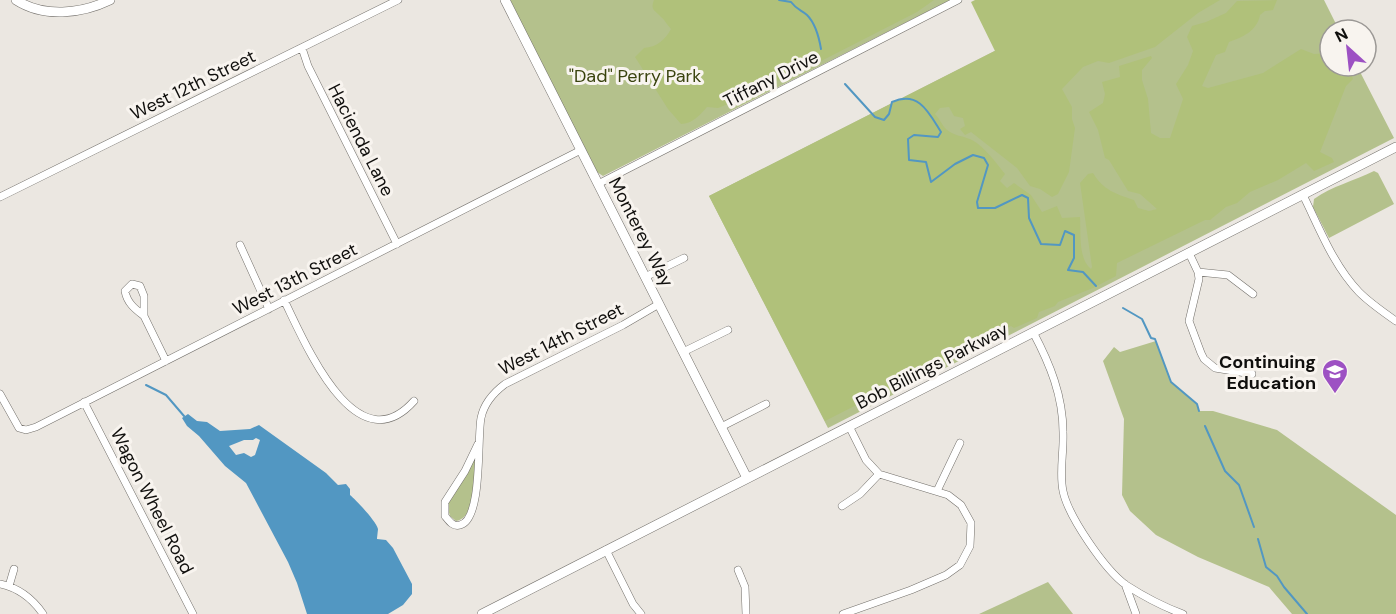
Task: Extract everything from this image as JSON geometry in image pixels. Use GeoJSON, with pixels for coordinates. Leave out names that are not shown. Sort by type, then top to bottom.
{"type":"FeatureCollection","features":[{"type":"Feature","properties":{"kind":"main road"},"geometry":{"type":"LineString","coordinates":[[16,0],[42,10],[63,12],[83,10],[110,0]]}},
{"type":"Feature","properties":{"kind":"main road","name":"Monterey Way"},"geometry":{"type":"LineString","coordinates":[[505,0],[747,478]]}},
{"type":"Feature","properties":{"kind":"main road","name":"Bob Billings Parkway"},"geometry":{"type":"LineString","coordinates":[[482,614],[1396,147]]}},
{"type":"Feature","properties":{"kind":"street","name":"West 12th Street"},"geometry":{"type":"LineString","coordinates":[[0,197],[398,0]]}},
{"type":"Feature","properties":{"kind":"street","name":"Tiffany Drive"},"geometry":{"type":"LineString","coordinates":[[598,184],[958,0]]}},
{"type":"Feature","properties":{"kind":"street","name":"Hacienda Lane"},"geometry":{"type":"LineString","coordinates":[[302,48],[308,66],[397,244]]}},
{"type":"Feature","properties":{"kind":"street","name":"West 13th Street"},"geometry":{"type":"LineString","coordinates":[[0,394],[15,423],[22,430],[36,427],[580,150]]}},
{"type":"Feature","properties":{"kind":"street"},"geometry":{"type":"LineString","coordinates":[[1303,195],[1335,259],[1350,281],[1368,300],[1396,321]]}},
{"type":"Feature","properties":{"kind":"street"},"geometry":{"type":"LineString","coordinates":[[240,245],[268,309]]}},
{"type":"Feature","properties":{"kind":"street"},"geometry":{"type":"LineString","coordinates":[[1189,253],[1198,272],[1197,292],[1189,321],[1201,353],[1215,368],[1252,374]]}},
{"type":"Feature","properties":{"kind":"street"},"geometry":{"type":"LineString","coordinates":[[645,277],[684,258]]}},
{"type":"Feature","properties":{"kind":"street"},"geometry":{"type":"LineString","coordinates":[[1198,272],[1228,275],[1253,294]]}},
{"type":"Feature","properties":{"kind":"street"},"geometry":{"type":"LineString","coordinates":[[284,300],[323,376],[356,412],[375,418],[390,418],[402,413],[414,400]]}},
{"type":"Feature","properties":{"kind":"street","name":"West 14th Street"},"geometry":{"type":"LineString","coordinates":[[478,444],[465,471],[445,502],[445,516],[454,525],[465,523],[474,507],[478,475],[478,444],[484,408],[494,393],[623,326],[659,304]]}},
{"type":"Feature","properties":{"kind":"street"},"geometry":{"type":"LineString","coordinates":[[144,316],[166,361]]}},
{"type":"Feature","properties":{"kind":"street"},"geometry":{"type":"LineString","coordinates":[[683,352],[728,330]]}},
{"type":"Feature","properties":{"kind":"street"},"geometry":{"type":"LineString","coordinates":[[1034,332],[1047,360],[1059,398],[1063,432],[1061,483],[1065,500],[1083,534],[1125,584],[1136,614]]}},
{"type":"Feature","properties":{"kind":"street","name":"Wagon Wheel Road"},"geometry":{"type":"LineString","coordinates":[[84,402],[193,614]]}},
{"type":"Feature","properties":{"kind":"street"},"geometry":{"type":"LineString","coordinates":[[721,427],[766,404]]}},
{"type":"Feature","properties":{"kind":"street"},"geometry":{"type":"LineString","coordinates":[[843,614],[946,575],[965,559],[972,539],[969,517],[956,500],[937,491],[879,474],[867,460],[849,426]]}},
{"type":"Feature","properties":{"kind":"street"},"geometry":{"type":"LineString","coordinates":[[937,491],[960,443]]}},
{"type":"Feature","properties":{"kind":"street"},"geometry":{"type":"LineString","coordinates":[[842,506],[860,494],[879,474]]}},
{"type":"Feature","properties":{"kind":"street"},"geometry":{"type":"LineString","coordinates":[[606,550],[633,604],[641,614]]}},
{"type":"Feature","properties":{"kind":"street"},"geometry":{"type":"LineString","coordinates":[[9,586],[14,569]]}},
{"type":"Feature","properties":{"kind":"street"},"geometry":{"type":"LineString","coordinates":[[738,570],[745,587],[746,614]]}},
{"type":"Feature","properties":{"kind":"street"},"geometry":{"type":"LineString","coordinates":[[0,584],[9,586],[28,597],[43,614]]}},
{"type":"Feature","properties":{"kind":"street"},"geometry":{"type":"LineString","coordinates":[[1125,584],[1183,614]]}},
{"type":"Feature","properties":{"kind":"green space","name":"\"Dad\" Perry Park"},"geometry":{"type":"Polygon","coordinates":[[[510,0],[950,0],[603,176],[597,172],[510,0]]]}},
{"type":"Feature","properties":{"kind":"green space"},"geometry":{"type":"Polygon","coordinates":[[[654,0],[934,0],[917,12],[784,80],[755,82],[737,93],[731,103],[718,108],[707,107],[692,121],[681,124],[668,109],[635,57],[644,48],[660,42],[671,29],[654,10],[654,0]]]}},
{"type":"Feature","properties":{"kind":"green space"},"geometry":{"type":"Polygon","coordinates":[[[975,0],[1220,0],[1198,13],[1155,47],[1109,63],[1098,61],[1083,67],[1062,89],[1072,107],[1075,128],[1069,172],[1058,194],[1052,197],[1030,186],[1017,168],[971,132],[965,135],[960,129],[965,126],[963,118],[954,116],[949,107],[940,108],[935,114],[949,131],[972,140],[986,151],[1005,174],[1000,181],[1007,188],[1014,183],[1031,195],[1042,212],[1057,206],[1062,218],[1080,217],[1082,252],[1091,269],[1080,183],[1088,174],[1093,173],[1110,191],[1134,200],[1138,208],[1149,211],[1157,209],[1140,194],[1128,191],[1109,160],[1105,158],[1098,130],[1089,112],[1103,103],[1105,94],[1102,82],[1120,77],[1119,66],[1151,56],[1152,58],[1142,70],[1142,80],[1148,99],[1151,133],[1160,138],[1170,138],[1183,99],[1176,84],[1188,65],[1193,51],[1187,37],[1192,26],[1226,13],[1237,1],[1277,0],[1273,10],[1265,11],[1260,15],[1253,29],[1229,42],[1225,52],[1216,55],[1202,86],[1208,88],[1263,73],[1301,49],[1318,54],[1318,78],[1353,79],[1346,86],[1320,152],[1332,158],[1334,162],[1314,171],[1306,163],[1278,180],[1250,192],[1210,220],[1205,220],[1117,263],[1116,276],[1058,302],[1055,306],[1039,312],[1037,318],[1014,328],[1011,326],[999,332],[996,338],[952,360],[947,359],[825,421],[709,196],[995,51],[971,2],[975,0]]]}},
{"type":"Feature","properties":{"kind":"green space"},"geometry":{"type":"Polygon","coordinates":[[[1095,0],[1324,0],[1333,18],[1318,18],[1318,78],[1363,78],[1394,138],[828,428],[709,196],[1095,0]]]}},
{"type":"Feature","properties":{"kind":"green space"},"geometry":{"type":"Polygon","coordinates":[[[1374,171],[1378,173],[1394,204],[1329,238],[1313,207],[1314,199],[1374,171]]]}},
{"type":"Feature","properties":{"kind":"green space"},"geometry":{"type":"Polygon","coordinates":[[[1156,341],[1171,382],[1197,404],[1199,411],[1213,411],[1277,430],[1396,515],[1396,614],[1292,614],[1269,587],[1198,557],[1156,535],[1130,511],[1122,495],[1124,419],[1103,361],[1114,347],[1120,352],[1156,341]]]}},
{"type":"Feature","properties":{"kind":"green space"},"geometry":{"type":"Polygon","coordinates":[[[476,452],[472,502],[463,518],[456,521],[450,516],[448,509],[450,497],[476,452]]]}},
{"type":"Feature","properties":{"kind":"green space"},"geometry":{"type":"Polygon","coordinates":[[[1048,582],[1073,614],[979,614],[1048,582]]]}},
{"type":"Feature","properties":{"kind":"water"},"geometry":{"type":"Polygon","coordinates":[[[188,414],[197,421],[207,422],[220,431],[250,429],[259,425],[326,473],[338,485],[346,484],[350,489],[350,495],[376,525],[377,539],[386,540],[393,548],[412,584],[412,594],[403,605],[388,614],[307,614],[288,562],[246,483],[225,466],[182,418],[188,414]],[[256,438],[244,440],[229,446],[236,455],[244,453],[251,457],[255,455],[260,440],[256,438]]]}},
{"type":"Feature","properties":{"kind":"waterway"},"geometry":{"type":"LineString","coordinates":[[779,0],[791,2],[807,15],[817,31],[821,49]]}},
{"type":"Feature","properties":{"kind":"waterway"},"geometry":{"type":"LineString","coordinates":[[845,84],[875,117],[884,120],[889,114],[892,102],[909,99],[922,105],[941,132],[938,137],[914,135],[908,139],[909,160],[926,162],[931,182],[955,164],[973,155],[984,158],[988,165],[977,202],[978,208],[995,208],[1022,195],[1028,198],[1029,218],[1041,244],[1060,245],[1065,231],[1074,235],[1074,258],[1068,270],[1083,272],[1096,286]]}},
{"type":"Feature","properties":{"kind":"waterway"},"geometry":{"type":"LineString","coordinates":[[1123,308],[1142,319],[1151,338],[1155,339],[1171,382],[1197,404],[1199,411]]}},
{"type":"Feature","properties":{"kind":"waterway"},"geometry":{"type":"LineString","coordinates":[[146,385],[166,395],[184,416]]}},
{"type":"Feature","properties":{"kind":"waterway"},"geometry":{"type":"LineString","coordinates":[[1205,426],[1225,471],[1239,485],[1254,527]]}},
{"type":"Feature","properties":{"kind":"waterway"},"geometry":{"type":"LineString","coordinates":[[1258,539],[1266,567],[1277,576],[1307,614]]}},
{"type":"Feature","properties":{"kind":"place","name":"Continuing Education"},"geometry":{"type":"Point","coordinates":[1335,395]}}]}
